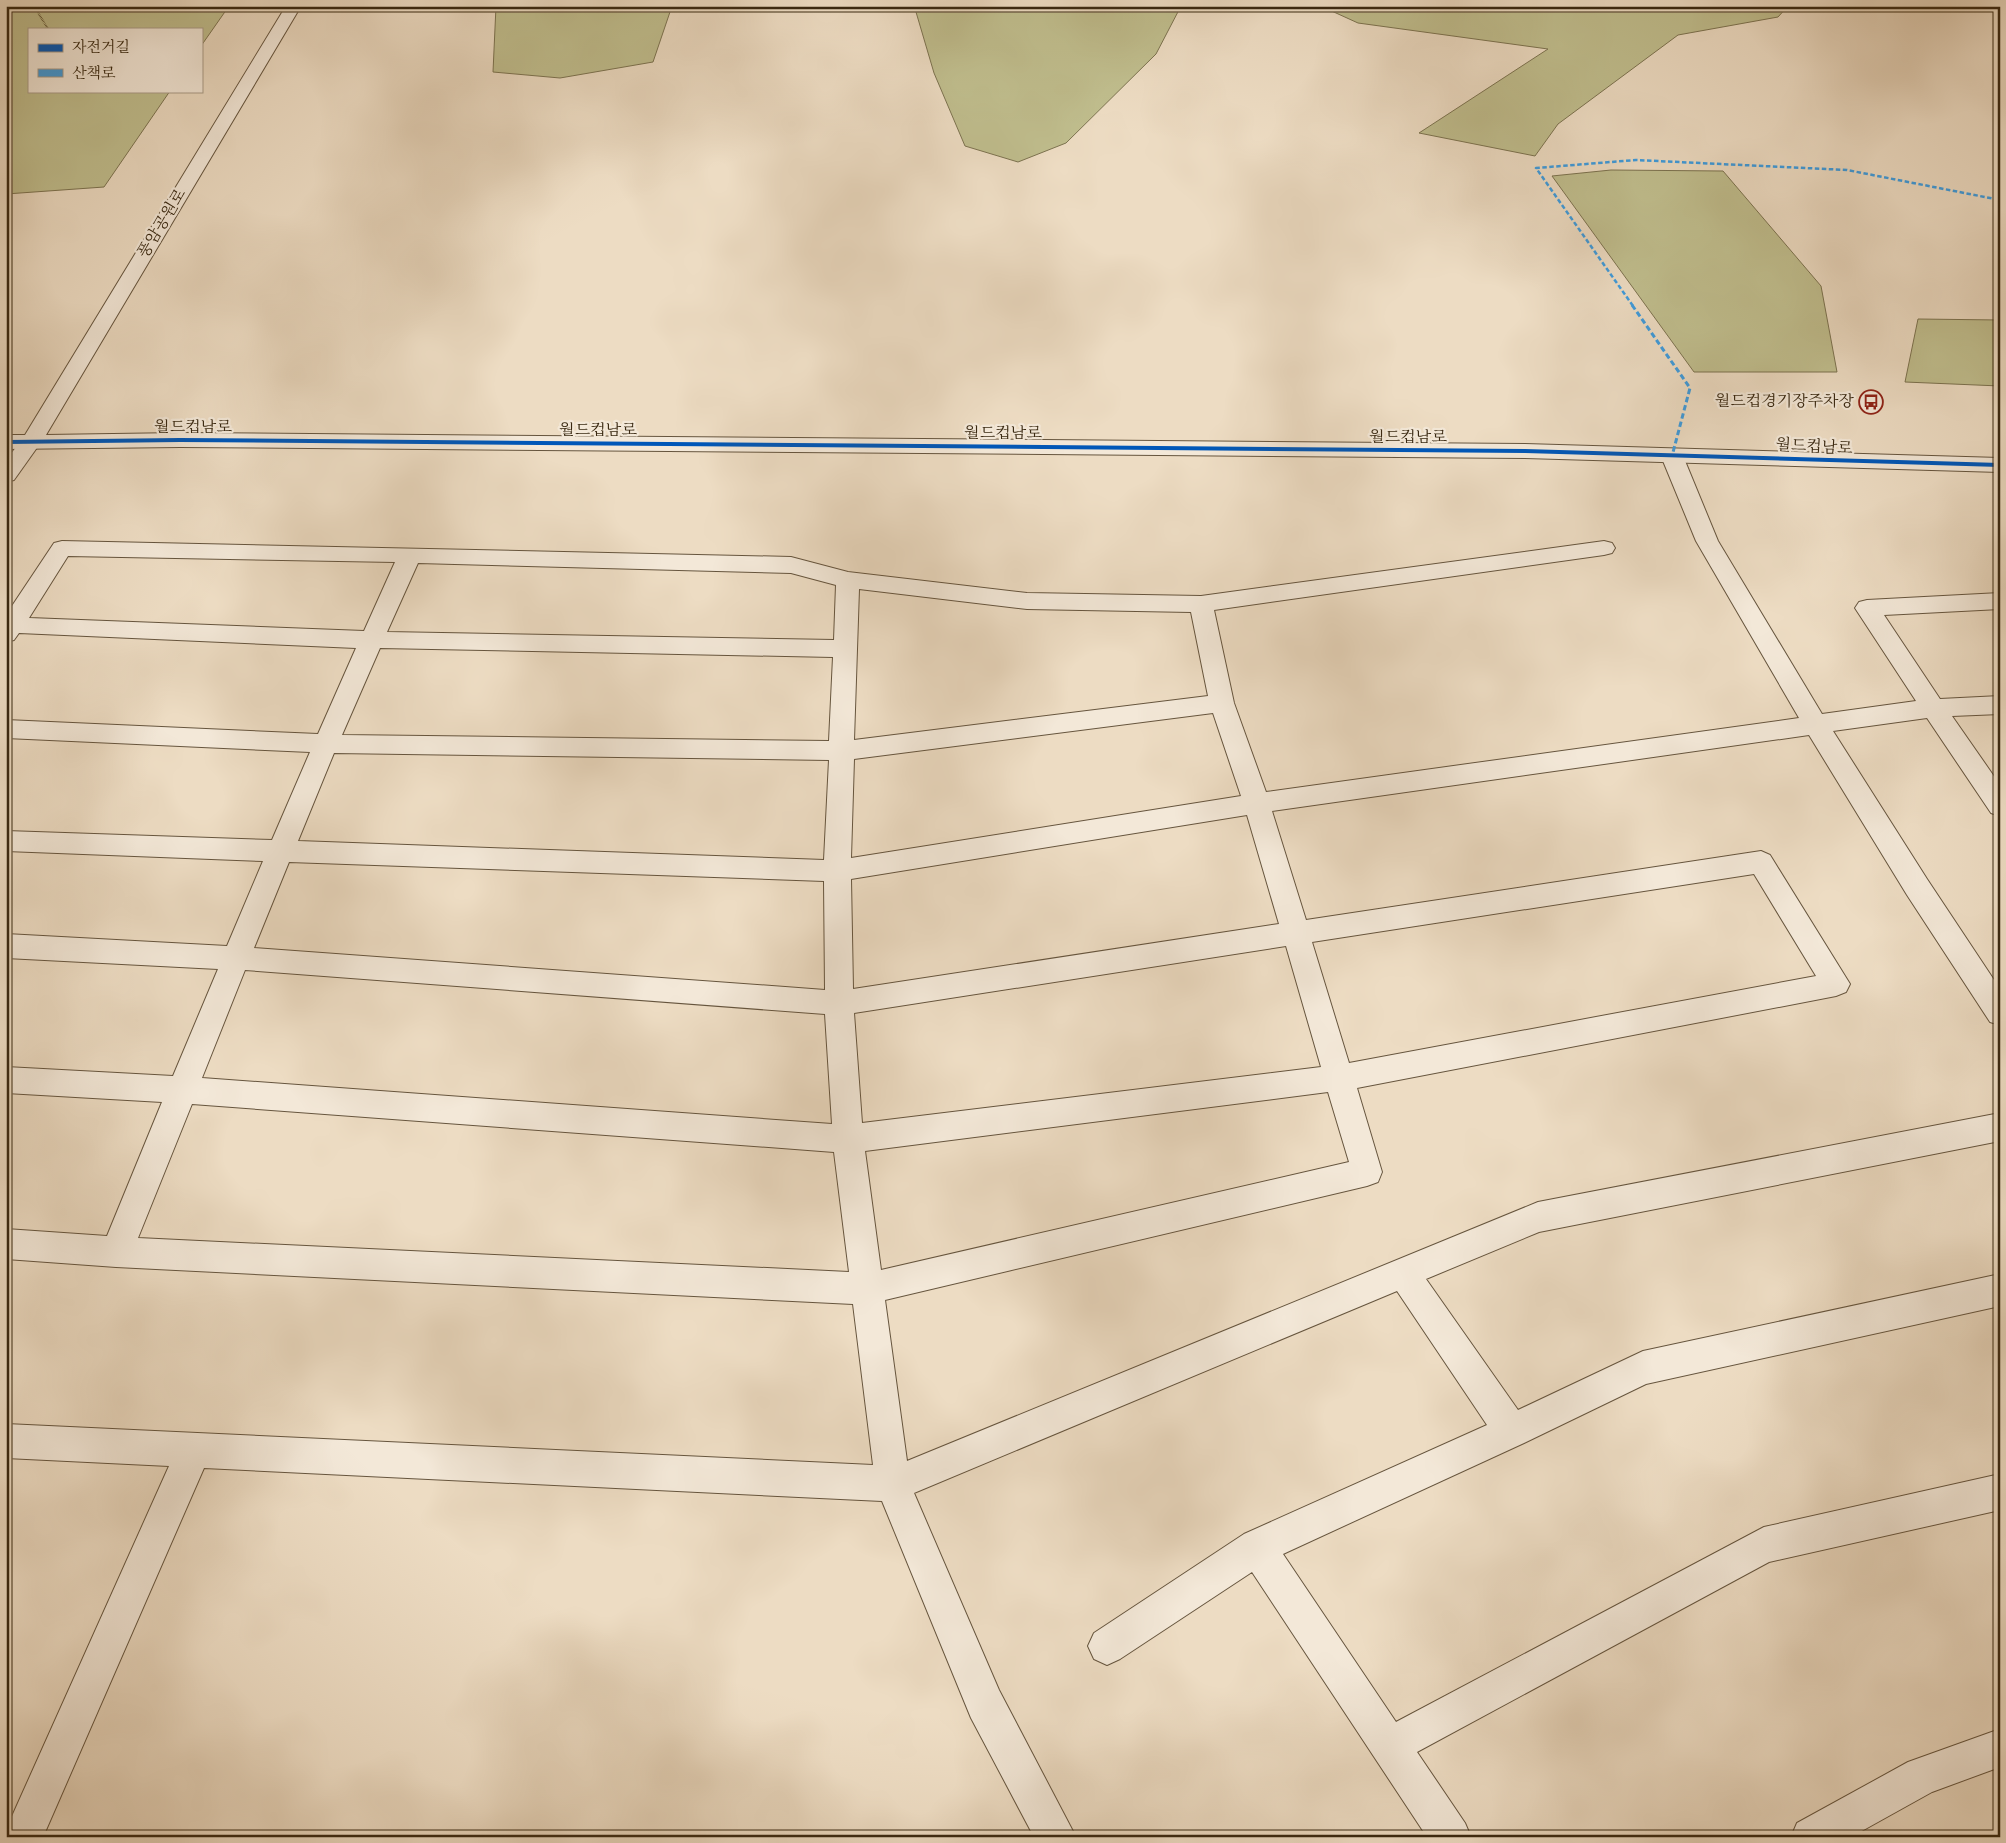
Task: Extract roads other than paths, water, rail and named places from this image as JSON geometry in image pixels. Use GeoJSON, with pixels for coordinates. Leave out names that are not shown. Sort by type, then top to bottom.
{"type":"FeatureCollection","features":[{"type":"Feature","properties":{"kind":"street","name":"풍암공원로"},"geometry":{"type":"LineString","coordinates":[[6,475],[31,442],[294,6]]}},
{"type":"Feature","properties":{"kind":"street","name":"월드컵남로"},"geometry":{"type":"LineString","coordinates":[[6,442],[180,440],[1510,451],[1779,458],[1888,464],[2000,465]]}},
{"type":"Feature","properties":{"kind":"street"},"geometry":{"type":"LineString","coordinates":[[1672,456],[1707,541],[1815,724],[1917,887],[2000,1013]]}},
{"type":"Feature","properties":{"kind":"street"},"geometry":{"type":"LineString","coordinates":[[9,629],[62,548],[791,565],[848,580],[1027,601],[1201,604],[1604,548]]}},
{"type":"Feature","properties":{"kind":"street"},"geometry":{"type":"LineString","coordinates":[[116,1252],[281,851],[371,640],[410,555]]}},
{"type":"Feature","properties":{"kind":"street"},"geometry":{"type":"LineString","coordinates":[[848,580],[838,871],[839,1003],[848,1139],[893,1484],[985,1704],[1056,1837]]}},
{"type":"Feature","properties":{"kind":"street"},"geometry":{"type":"LineString","coordinates":[[2000,601],[1867,608],[2000,806]]}},
{"type":"Feature","properties":{"kind":"street"},"geometry":{"type":"LineString","coordinates":[[6,1244],[116,1252],[867,1290],[1367,1172],[1257,802],[1222,703],[1201,604]]}},
{"type":"Feature","properties":{"kind":"street"},"geometry":{"type":"LineString","coordinates":[[9,629],[371,640],[846,649]]}},
{"type":"Feature","properties":{"kind":"street"},"geometry":{"type":"LineString","coordinates":[[6,728],[328,744],[843,750],[1222,703]]}},
{"type":"Feature","properties":{"kind":"street"},"geometry":{"type":"LineString","coordinates":[[6,841],[838,871],[1257,802],[1933,708],[2000,705]]}},
{"type":"Feature","properties":{"kind":"street"},"geometry":{"type":"LineString","coordinates":[[6,946],[237,958],[839,1003],[1761,862],[1836,984],[1339,1078],[848,1139],[183,1090],[6,1080]]}},
{"type":"Feature","properties":{"kind":"street"},"geometry":{"type":"LineString","coordinates":[[6,1441],[893,1484],[1538,1216],[2000,1127]]}},
{"type":"Feature","properties":{"kind":"street"},"geometry":{"type":"LineString","coordinates":[[1403,1273],[1512,1431]]}},
{"type":"Feature","properties":{"kind":"street"},"geometry":{"type":"LineString","coordinates":[[1107,1646],[1257,1547],[1512,1431],[1643,1368],[2000,1290]]}},
{"type":"Feature","properties":{"kind":"street"},"geometry":{"type":"LineString","coordinates":[[23,1837],[194,1450]]}},
{"type":"Feature","properties":{"kind":"street"},"geometry":{"type":"LineString","coordinates":[[1390,1746],[1764,1545],[2000,1492]]}},
{"type":"Feature","properties":{"kind":"street"},"geometry":{"type":"LineString","coordinates":[[1257,1547],[1451,1837]]}},
{"type":"Feature","properties":{"kind":"street"},"geometry":{"type":"LineString","coordinates":[[1811,1837],[1922,1776],[2000,1748]]}},
{"type":"Feature","properties":{"kind":"place","name":"월드컵경기장주차장"},"geometry":{"type":"Point","coordinates":[1871,402]}}]}
